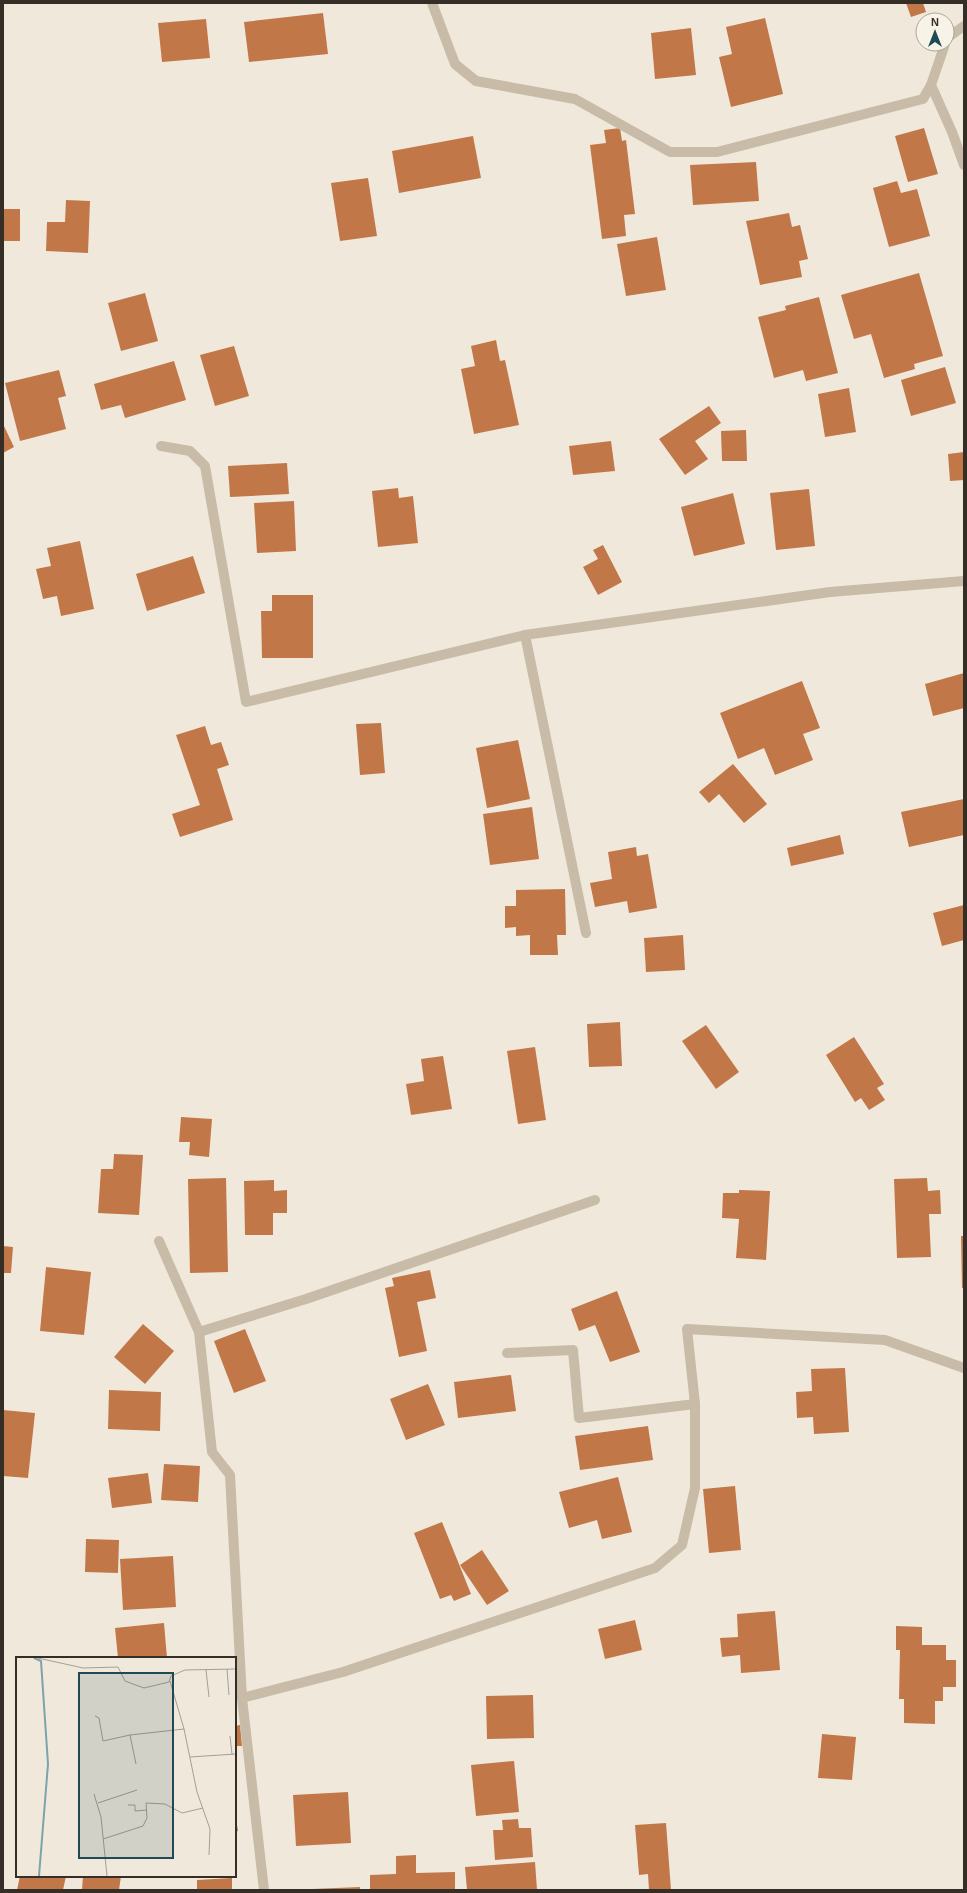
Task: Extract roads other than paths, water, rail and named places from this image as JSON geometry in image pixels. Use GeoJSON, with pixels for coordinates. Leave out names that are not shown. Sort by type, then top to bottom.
{"type":"FeatureCollection","features":[{"type":"Feature","properties":{"kind":"street"},"geometry":{"type":"LineString","coordinates":[[432,3],[455,64],[476,81],[575,99],[670,152],[717,152],[923,99],[931,85],[942,52]]}},
{"type":"Feature","properties":{"kind":"street"},"geometry":{"type":"LineString","coordinates":[[955,32],[964,26]]}},
{"type":"Feature","properties":{"kind":"street"},"geometry":{"type":"LineString","coordinates":[[931,85],[952,132],[964,165]]}},
{"type":"Feature","properties":{"kind":"street"},"geometry":{"type":"LineString","coordinates":[[161,446],[190,451],[205,466],[246,702],[525,635],[830,592],[964,581]]}},
{"type":"Feature","properties":{"kind":"street"},"geometry":{"type":"LineString","coordinates":[[525,635],[586,933]]}},
{"type":"Feature","properties":{"kind":"street"},"geometry":{"type":"LineString","coordinates":[[199,1332],[306,1299],[595,1200]]}},
{"type":"Feature","properties":{"kind":"street"},"geometry":{"type":"LineString","coordinates":[[159,1241],[199,1332],[212,1452],[230,1475],[242,1698],[264,1890]]}},
{"type":"Feature","properties":{"kind":"street"},"geometry":{"type":"LineString","coordinates":[[242,1698],[343,1672],[655,1568],[682,1545],[695,1488],[695,1404],[687,1329],[885,1340],[964,1368]]}},
{"type":"Feature","properties":{"kind":"street"},"geometry":{"type":"LineString","coordinates":[[507,1353],[574,1350],[579,1418],[695,1404]]}}]}
